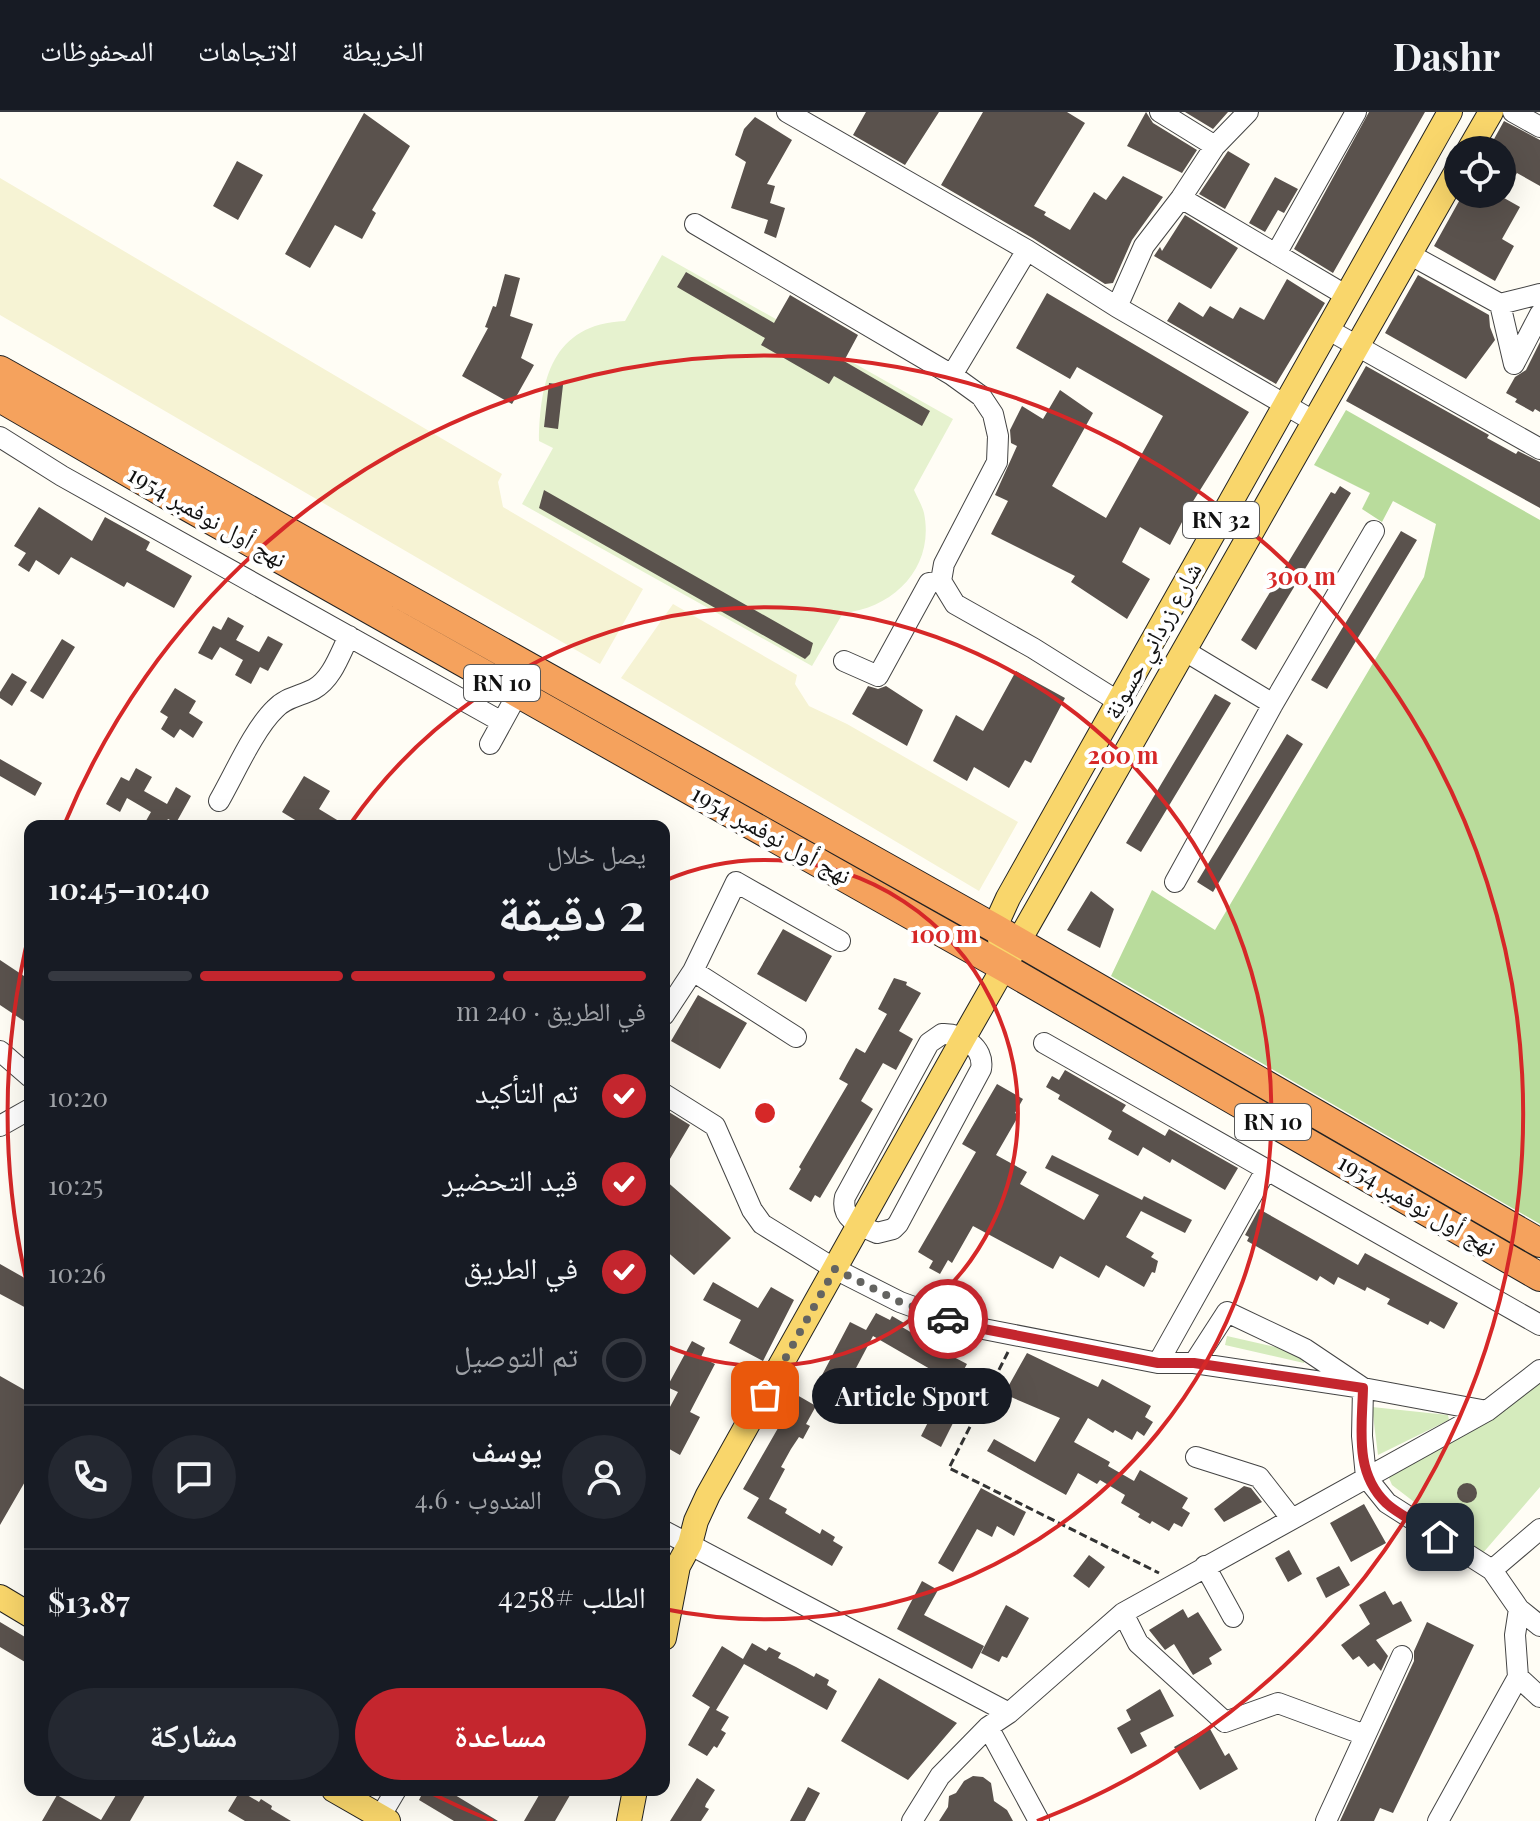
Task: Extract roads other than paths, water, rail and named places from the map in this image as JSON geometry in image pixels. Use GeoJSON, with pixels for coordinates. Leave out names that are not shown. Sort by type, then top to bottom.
{"type":"FeatureCollection","features":[{"type":"Feature","properties":{"kind":"highway","name":"نهج أول نوفمبر 1954"},"geometry":{"type":"LineString","coordinates":[[0,370],[194,495]]}},
{"type":"Feature","properties":{"kind":"highway","name":"نهج أول نوفمبر 1954"},"geometry":{"type":"LineString","coordinates":[[0,398],[194,495],[1540,1243]]}},
{"type":"Feature","properties":{"kind":"highway","name":"نهج أول نوفمبر 1954"},"geometry":{"type":"LineString","coordinates":[[525,680],[1008,947],[1540,1277]]}},
{"type":"Feature","properties":{"kind":"main road","name":"شارع زرداني حسونة"},"geometry":{"type":"LineString","coordinates":[[1008,947],[998,920],[1008,898],[1450,112]]}},
{"type":"Feature","properties":{"kind":"main road"},"geometry":{"type":"LineString","coordinates":[[1477,136],[1491,112]]}},
{"type":"Feature","properties":{"kind":"main road","name":"شارع زرداني حسونة"},"geometry":{"type":"LineString","coordinates":[[670,1607],[678,1566],[690,1544],[708,1495],[963,1039],[1008,947],[1146,720],[1444,193]]}},
{"type":"Feature","properties":{"kind":"main road"},"geometry":{"type":"LineString","coordinates":[[1119,702],[1146,720]]}},
{"type":"Feature","properties":{"kind":"main road"},"geometry":{"type":"LineString","coordinates":[[0,1597],[24,1611]]}},
{"type":"Feature","properties":{"kind":"main road"},"geometry":{"type":"LineString","coordinates":[[344,1796],[384,1819]]}},
{"type":"Feature","properties":{"kind":"main road"},"geometry":{"type":"LineString","coordinates":[[629,1821],[634,1796]]}},
{"type":"Feature","properties":{"kind":"street"},"geometry":{"type":"LineString","coordinates":[[787,112],[1027,250],[1117,307],[1315,422]]}},
{"type":"Feature","properties":{"kind":"street"},"geometry":{"type":"LineString","coordinates":[[1160,112],[1215,146]]}},
{"type":"Feature","properties":{"kind":"street"},"geometry":{"type":"LineString","coordinates":[[1117,307],[1144,246],[1215,146],[1248,112]]}},
{"type":"Feature","properties":{"kind":"street"},"geometry":{"type":"LineString","coordinates":[[1276,254],[1356,112]]}},
{"type":"Feature","properties":{"kind":"street"},"geometry":{"type":"LineString","coordinates":[[1513,112],[1540,127]]}},
{"type":"Feature","properties":{"kind":"street"},"geometry":{"type":"LineString","coordinates":[[1181,198],[1347,296]]}},
{"type":"Feature","properties":{"kind":"street"},"geometry":{"type":"LineString","coordinates":[[695,224],[952,375],[981,396],[993,414],[998,436],[997,462],[944,564],[941,581],[955,604],[1119,702]]}},
{"type":"Feature","properties":{"kind":"street"},"geometry":{"type":"LineString","coordinates":[[952,375],[1027,250]]}},
{"type":"Feature","properties":{"kind":"street"},"geometry":{"type":"LineString","coordinates":[[1409,254],[1500,304],[1540,294]]}},
{"type":"Feature","properties":{"kind":"street"},"geometry":{"type":"LineString","coordinates":[[1500,304],[1514,364],[1540,314]]}},
{"type":"Feature","properties":{"kind":"street"},"geometry":{"type":"LineString","coordinates":[[1329,330],[1540,449]]}},
{"type":"Feature","properties":{"kind":"street"},"geometry":{"type":"LineString","coordinates":[[0,437],[62,476],[502,722]]}},
{"type":"Feature","properties":{"kind":"street"},"geometry":{"type":"LineString","coordinates":[[1175,882],[1273,704],[1374,531]]}},
{"type":"Feature","properties":{"kind":"street"},"geometry":{"type":"LineString","coordinates":[[844,661],[878,676],[929,583],[941,581]]}},
{"type":"Feature","properties":{"kind":"street"},"geometry":{"type":"LineString","coordinates":[[219,801],[266,719],[285,700],[322,683],[349,636]]}},
{"type":"Feature","properties":{"kind":"street"},"geometry":{"type":"LineString","coordinates":[[1185,651],[1273,704]]}},
{"type":"Feature","properties":{"kind":"street"},"geometry":{"type":"LineString","coordinates":[[490,744],[525,680]]}},
{"type":"Feature","properties":{"kind":"street"},"geometry":{"type":"LineString","coordinates":[[670,1006],[693,971],[736,882],[840,941]]}},
{"type":"Feature","properties":{"kind":"street"},"geometry":{"type":"LineString","coordinates":[[693,971],[796,1037]]}},
{"type":"Feature","properties":{"kind":"street"},"geometry":{"type":"LineString","coordinates":[[1044,1043],[1540,1325]]}},
{"type":"Feature","properties":{"kind":"street"},"geometry":{"type":"LineString","coordinates":[[0,1051],[24,1072]]}},
{"type":"Feature","properties":{"kind":"street"},"geometry":{"type":"LineString","coordinates":[[670,1098],[715,1126],[752,1210],[762,1224],[835,1269],[900,1302],[963,1325],[1158,1363],[1194,1363],[1363,1388],[1487,1411]]}},
{"type":"Feature","properties":{"kind":"street"},"geometry":{"type":"LineString","coordinates":[[0,1126],[24,1112]]}},
{"type":"Feature","properties":{"kind":"street"},"geometry":{"type":"LineString","coordinates":[[1158,1363],[1266,1170]]}},
{"type":"Feature","properties":{"kind":"street"},"geometry":{"type":"LineString","coordinates":[[1194,1363],[1227,1312],[1305,1349],[1363,1388]]}},
{"type":"Feature","properties":{"kind":"street"},"geometry":{"type":"LineString","coordinates":[[912,1821],[940,1776],[988,1727],[1009,1713],[1123,1613],[1487,1411],[1540,1370]]}},
{"type":"Feature","properties":{"kind":"street"},"geometry":{"type":"LineString","coordinates":[[1363,1388],[1362,1436],[1366,1477],[1387,1503],[1492,1570],[1519,1609],[1540,1626]]}},
{"type":"Feature","properties":{"kind":"street"},"geometry":{"type":"LineString","coordinates":[[1196,1457],[1259,1477],[1291,1518]]}},
{"type":"Feature","properties":{"kind":"street"},"geometry":{"type":"LineString","coordinates":[[1492,1570],[1540,1529]]}},
{"type":"Feature","properties":{"kind":"street"},"geometry":{"type":"LineString","coordinates":[[670,1534],[1009,1713]]}},
{"type":"Feature","properties":{"kind":"street"},"geometry":{"type":"LineString","coordinates":[[1205,1566],[1233,1617]]}},
{"type":"Feature","properties":{"kind":"street"},"geometry":{"type":"LineString","coordinates":[[1438,1821],[1518,1677],[1515,1635],[1519,1609]]}},
{"type":"Feature","properties":{"kind":"street"},"geometry":{"type":"LineString","coordinates":[[1123,1613],[1138,1643],[1225,1722],[1278,1703],[1365,1735]]}},
{"type":"Feature","properties":{"kind":"street"},"geometry":{"type":"LineString","coordinates":[[1326,1821],[1402,1656]]}},
{"type":"Feature","properties":{"kind":"street"},"geometry":{"type":"LineString","coordinates":[[1518,1677],[1540,1697]]}},
{"type":"Feature","properties":{"kind":"street"},"geometry":{"type":"LineString","coordinates":[[988,1727],[1039,1821]]}},
{"type":"Feature","properties":{"kind":"street"},"geometry":{"type":"LineString","coordinates":[[384,1819],[394,1796]]}},
{"type":"Feature","properties":{"kind":"place","name":"Article Sport"},"geometry":{"type":"Point","coordinates":[765,1395]}}]}
